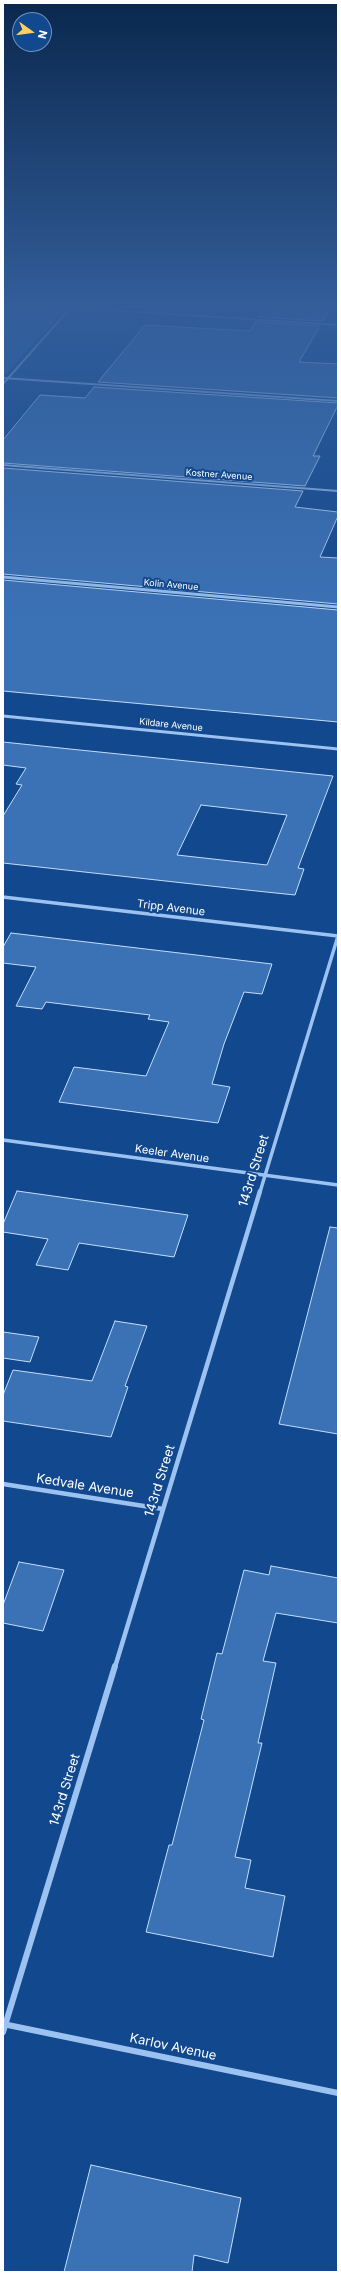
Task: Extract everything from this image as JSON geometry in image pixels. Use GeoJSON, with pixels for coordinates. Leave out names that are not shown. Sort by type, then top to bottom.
{"type":"FeatureCollection","features":[{"type":"Feature","properties":{"kind":"street","name":"Kostner Avenue"},"geometry":{"type":"LineString","coordinates":[[3,465],[338,491]]}},
{"type":"Feature","properties":{"kind":"street","name":"Kolin Avenue"},"geometry":{"type":"LineString","coordinates":[[3,577],[338,607]]}},
{"type":"Feature","properties":{"kind":"street","name":"Kildare Avenue"},"geometry":{"type":"LineString","coordinates":[[3,716],[338,749]]}},
{"type":"Feature","properties":{"kind":"street","name":"Tripp Avenue"},"geometry":{"type":"LineString","coordinates":[[3,898],[338,936]]}},
{"type":"Feature","properties":{"kind":"street","name":"143rd Street"},"geometry":{"type":"LineString","coordinates":[[3,2032],[4,2024],[338,936]]}},
{"type":"Feature","properties":{"kind":"street","name":"Keeler Avenue"},"geometry":{"type":"LineString","coordinates":[[3,1140],[338,1185]]}},
{"type":"Feature","properties":{"kind":"street","name":"Kedvale Avenue"},"geometry":{"type":"LineString","coordinates":[[3,1484],[163,1509]]}},
{"type":"Feature","properties":{"kind":"street","name":"Karlov Avenue"},"geometry":{"type":"LineString","coordinates":[[4,2024],[338,2093]]}},
{"type":"Feature","properties":{"kind":"building"},"geometry":{"type":"Polygon","coordinates":[[[25,413],[334,413],[313,456],[320,456],[305,486],[3,463],[3,440],[25,413]]]}},
{"type":"Feature","properties":{"kind":"building"},"geometry":{"type":"Polygon","coordinates":[[[3,468],[303,491],[295,507],[338,512],[338,516],[320,557],[338,558],[338,604],[3,574],[3,468]]]}},
{"type":"Feature","properties":{"kind":"building"},"geometry":{"type":"Polygon","coordinates":[[[3,580],[338,610],[338,722],[3,691],[3,580]]]}},
{"type":"Feature","properties":{"kind":"building"},"geometry":{"type":"Polygon","coordinates":[[[3,742],[333,776],[298,868],[304,869],[295,895],[3,863],[3,816],[22,785],[16,784],[26,768],[3,765],[3,742]],[[201,805],[177,855],[267,865],[287,815],[201,805]]]}},
{"type":"Feature","properties":{"kind":"building"},"geometry":{"type":"Polygon","coordinates":[[[11,933],[272,964],[262,994],[244,992],[224,1044],[212,1084],[230,1087],[218,1123],[59,1102],[74,1067],[146,1076],[169,1022],[148,1019],[150,1015],[46,1002],[42,1009],[16,1006],[36,967],[3,963],[3,947],[11,933]]]}},
{"type":"Feature","properties":{"kind":"building"},"geometry":{"type":"Polygon","coordinates":[[[17,1191],[188,1215],[174,1257],[79,1243],[68,1270],[36,1265],[48,1239],[3,1232],[3,1224],[17,1191]]]}},
{"type":"Feature","properties":{"kind":"building"},"geometry":{"type":"Polygon","coordinates":[[[330,1227],[338,1228],[338,1434],[279,1424],[330,1227]]]}},
{"type":"Feature","properties":{"kind":"building"},"geometry":{"type":"Polygon","coordinates":[[[115,1321],[147,1326],[125,1386],[128,1387],[111,1437],[3,1421],[3,1395],[13,1370],[92,1381],[115,1321]]]}},
{"type":"Feature","properties":{"kind":"building"},"geometry":{"type":"Polygon","coordinates":[[[3,1332],[39,1337],[30,1362],[3,1358],[3,1332]]]}},
{"type":"Feature","properties":{"kind":"building"},"geometry":{"type":"Polygon","coordinates":[[[19,1562],[64,1570],[43,1631],[3,1623],[3,1605],[19,1562]]]}},
{"type":"Feature","properties":{"kind":"building"},"geometry":{"type":"Polygon","coordinates":[[[271,1566],[338,1578],[338,1623],[276,1613],[263,1661],[276,1663],[258,1743],[262,1743],[235,1857],[251,1860],[245,1888],[285,1896],[273,1957],[146,1932],[169,1845],[172,1845],[204,1720],[201,1719],[217,1653],[222,1654],[244,1570],[269,1575],[271,1566]]]}},
{"type":"Feature","properties":{"kind":"building"},"geometry":{"type":"Polygon","coordinates":[[[91,2165],[241,2198],[228,2263],[194,2255],[192,2272],[64,2272],[91,2165]]]}}]}
